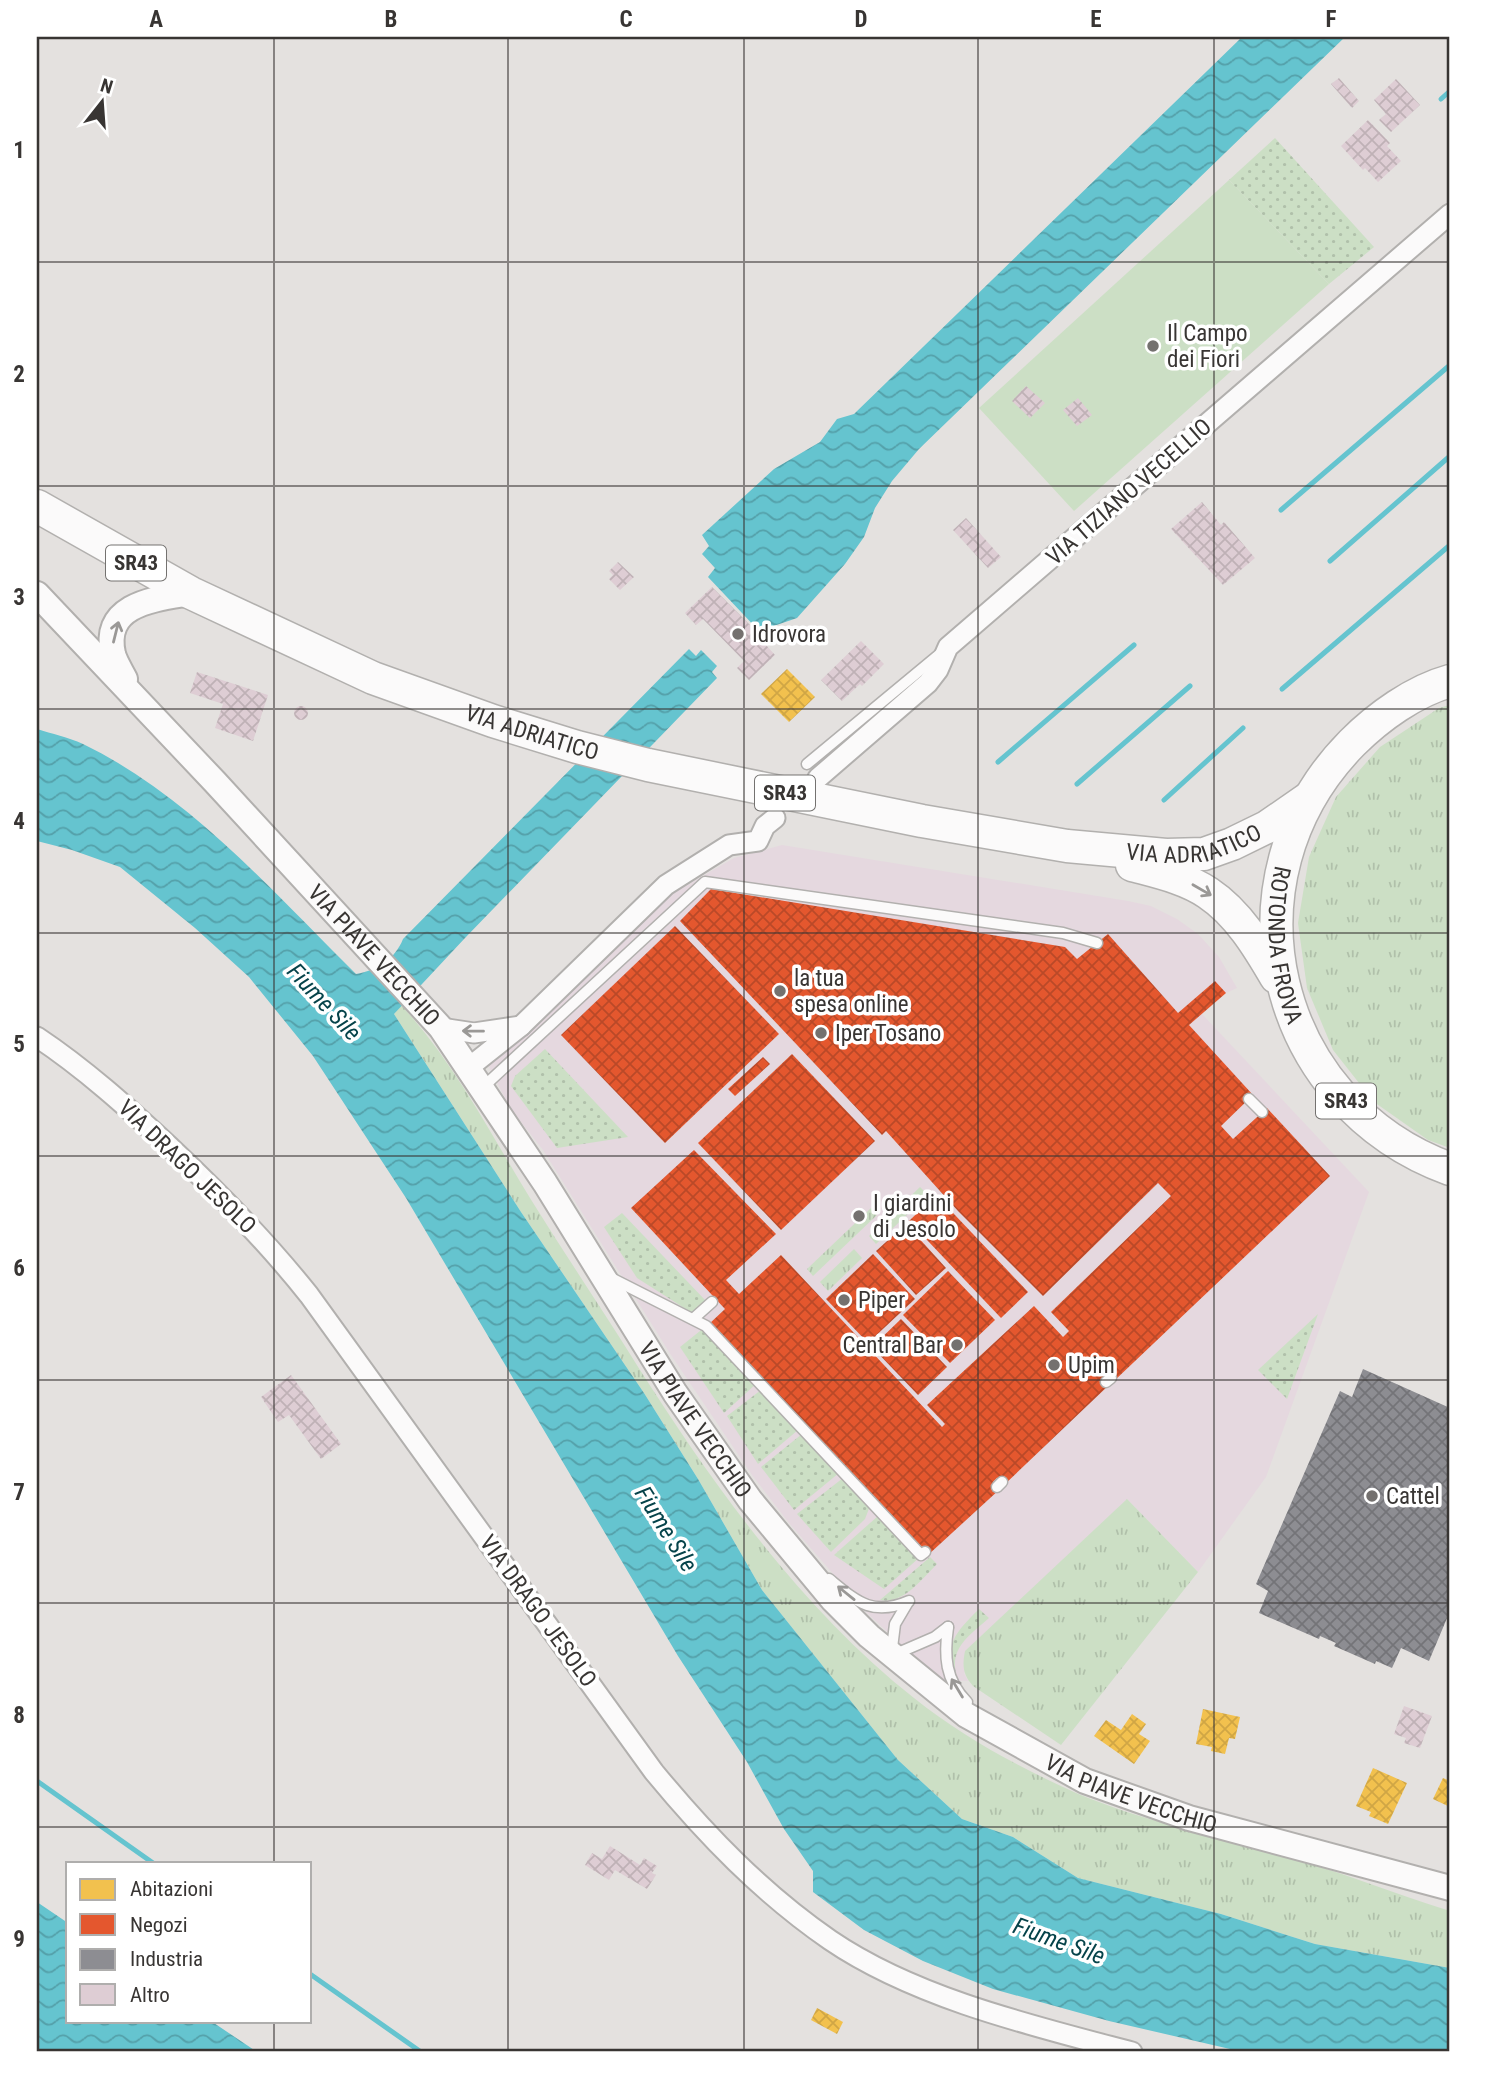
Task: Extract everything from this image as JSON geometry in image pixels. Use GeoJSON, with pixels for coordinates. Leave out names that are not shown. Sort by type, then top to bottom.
{"type":"FeatureCollection","features":[{"type":"Feature","properties":{"kind":"main road","name":"VIA ADRIATICO"},"geometry":{"type":"LineString","coordinates":[[37,506],[191,593],[373,678],[493,721],[648,765],[922,821],[1067,846],[1166,855],[1204,854],[1232,844],[1267,827],[1309,798]]}},
{"type":"Feature","properties":{"kind":"main road","name":"ROTONDA FROVA"},"geometry":{"type":"LineString","coordinates":[[1450,681],[1403,702],[1367,729],[1335,761],[1309,798],[1289,844],[1278,893],[1276,944],[1285,993],[1305,1044],[1335,1091],[1375,1129],[1422,1158],[1450,1169]]}},
{"type":"Feature","properties":{"kind":"main road","name":"VIA ADRIATICO"},"geometry":{"type":"LineString","coordinates":[[1067,846],[1186,881],[1209,893],[1254,940],[1285,993]]}},
{"type":"Feature","properties":{"kind":"street","name":"VIA TIZIANO VECELLIO"},"geometry":{"type":"LineString","coordinates":[[813,771],[928,683],[938,670],[948,647],[1450,214]]}},
{"type":"Feature","properties":{"kind":"street","name":"VIA PIAVE VECCHIO"},"geometry":{"type":"LineString","coordinates":[[133,695],[114,655],[116,625],[124,612],[133,606],[191,593]]}},
{"type":"Feature","properties":{"kind":"street","name":"VIA PIAVE VECCHIO"},"geometry":{"type":"LineString","coordinates":[[37,594],[441,1028],[545,1183],[675,1393],[750,1500],[833,1600],[891,1656],[966,1716],[1085,1781],[1189,1818],[1450,1888]]}},
{"type":"Feature","properties":{"kind":"street"},"geometry":{"type":"LineString","coordinates":[[474,1079],[521,1026],[666,885],[729,845],[758,841],[765,826],[775,818]]}},
{"type":"Feature","properties":{"kind":"street"},"geometry":{"type":"LineString","coordinates":[[441,1028],[474,1033],[521,1026]]}},
{"type":"Feature","properties":{"kind":"street","name":"VIA DRAGO JESOLO"},"geometry":{"type":"LineString","coordinates":[[37,1037],[92,1077],[143,1122],[279,1257],[654,1772],[732,1860],[787,1908],[831,1941],[877,1966],[919,1986],[1024,2024],[1132,2052]]}},
{"type":"Feature","properties":{"kind":"lane"},"geometry":{"type":"LineString","coordinates":[[474,1079],[705,882],[1063,933],[1097,943]]}},
{"type":"Feature","properties":{"kind":"lane"},"geometry":{"type":"LineString","coordinates":[[1249,1099],[1262,1112]]}},
{"type":"Feature","properties":{"kind":"lane"},"geometry":{"type":"LineString","coordinates":[[599,1273],[706,1326],[921,1555],[925,1552]]}},
{"type":"Feature","properties":{"kind":"lane"},"geometry":{"type":"LineString","coordinates":[[693,1319],[712,1302]]}},
{"type":"Feature","properties":{"kind":"lane"},"geometry":{"type":"LineString","coordinates":[[785,1544],[857,1602],[876,1608],[890,1608],[909,1601],[895,1624],[891,1656]]}},
{"type":"Feature","properties":{"kind":"lane"},"geometry":{"type":"LineString","coordinates":[[891,1656],[936,1637],[948,1627],[945,1649],[947,1671],[961,1696],[1000,1734]]}},
{"type":"Feature","properties":{"kind":"shaded area"},"geometry":{"type":"Polygon","coordinates":[[[782,845],[1128,901],[1151,906],[1177,919],[1198,934],[1219,957],[1237,988],[1226,993],[1202,1014],[1369,1192],[1266,1477],[1198,1572],[1127,1499],[964,1673],[968,1681],[944,1680],[912,1655],[867,1613],[789,1523],[752,1475],[671,1355],[543,1150],[510,1108],[488,1065],[670,895],[734,858],[782,845]]]}},
{"type":"Feature","properties":{"kind":"green space"},"geometry":{"type":"Polygon","coordinates":[[[1275,138],[1374,247],[1329,284],[1229,180],[1275,138]]]}},
{"type":"Feature","properties":{"kind":"green space","name":"Il Campo dei Fiori"},"geometry":{"type":"Polygon","coordinates":[[[1229,180],[1329,284],[1074,511],[979,408],[1229,180]]]}},
{"type":"Feature","properties":{"kind":"green space"},"geometry":{"type":"Polygon","coordinates":[[[1450,705],[1450,1148],[1428,1140],[1374,1102],[1333,1050],[1307,988],[1298,923],[1309,857],[1336,797],[1380,747],[1439,708],[1450,705]]]}},
{"type":"Feature","properties":{"kind":"green space"},"geometry":{"type":"Polygon","coordinates":[[[401,1005],[455,1074],[544,1220],[699,1459],[798,1586],[873,1663],[914,1698],[967,1736],[1063,1787],[1142,1817],[1300,1860],[1450,1911],[1450,1968],[1315,1944],[1221,1914],[1078,1878],[1013,1837],[962,1819],[898,1760],[762,1590],[698,1479],[644,1393],[521,1212],[394,1014],[401,1005]]]}},
{"type":"Feature","properties":{"kind":"green space"},"geometry":{"type":"Polygon","coordinates":[[[545,1049],[628,1137],[557,1148],[511,1086],[515,1076],[545,1049]]]}},
{"type":"Feature","properties":{"kind":"green space"},"geometry":{"type":"Polygon","coordinates":[[[920,1187],[928,1195],[876,1244],[869,1236],[920,1187]]]}},
{"type":"Feature","properties":{"kind":"green space"},"geometry":{"type":"Polygon","coordinates":[[[871,1208],[877,1215],[813,1276],[807,1269],[871,1208]]]}},
{"type":"Feature","properties":{"kind":"green space"},"geometry":{"type":"Polygon","coordinates":[[[622,1213],[706,1301],[692,1313],[637,1278],[604,1227],[622,1213]]]}},
{"type":"Feature","properties":{"kind":"green space"},"geometry":{"type":"Polygon","coordinates":[[[854,1249],[862,1258],[828,1291],[820,1282],[854,1249]]]}},
{"type":"Feature","properties":{"kind":"green space"},"geometry":{"type":"Polygon","coordinates":[[[1318,1314],[1287,1399],[1258,1370],[1318,1314]]]}},
{"type":"Feature","properties":{"kind":"green space"},"geometry":{"type":"Polygon","coordinates":[[[705,1327],[756,1384],[724,1413],[680,1347],[705,1327]]]}},
{"type":"Feature","properties":{"kind":"green space"},"geometry":{"type":"Polygon","coordinates":[[[761,1390],[798,1430],[758,1464],[727,1416],[761,1390]]]}},
{"type":"Feature","properties":{"kind":"green space"},"geometry":{"type":"Polygon","coordinates":[[[802,1434],[839,1473],[794,1510],[761,1467],[802,1434]]]}},
{"type":"Feature","properties":{"kind":"green space"},"geometry":{"type":"Polygon","coordinates":[[[843,1478],[870,1506],[865,1519],[831,1552],[797,1514],[843,1478]]]}},
{"type":"Feature","properties":{"kind":"green space"},"geometry":{"type":"Polygon","coordinates":[[[1127,1499],[1198,1572],[1061,1745],[973,1686],[964,1670],[965,1651],[1127,1499]]]}},
{"type":"Feature","properties":{"kind":"green space"},"geometry":{"type":"Polygon","coordinates":[[[878,1516],[920,1557],[884,1589],[834,1555],[878,1516]]]}},
{"type":"Feature","properties":{"kind":"green space"},"geometry":{"type":"Polygon","coordinates":[[[930,1557],[937,1564],[912,1590],[897,1599],[880,1600],[930,1557]]]}},
{"type":"Feature","properties":{"kind":"green space"},"geometry":{"type":"Polygon","coordinates":[[[979,1609],[989,1618],[967,1638],[957,1652],[955,1669],[958,1680],[953,1668],[951,1649],[958,1632],[979,1609]]]}},
{"type":"Feature","properties":{"kind":"water"},"geometry":{"type":"Polygon","coordinates":[[[1242,37],[1345,37],[919,449],[892,481],[875,508],[864,537],[845,564],[797,618],[759,631],[708,577],[715,568],[702,554],[709,546],[702,535],[774,469],[820,442],[837,419],[854,414],[1242,37]]]}},
{"type":"Feature","properties":{"kind":"water","name":"Fiume Sile"},"geometry":{"type":"Polygon","coordinates":[[[689,649],[696,656],[701,650],[717,666],[712,672],[717,678],[394,1014],[521,1212],[644,1393],[698,1479],[762,1590],[898,1760],[962,1819],[1013,1837],[1078,1878],[1221,1914],[1315,1944],[1450,1968],[1450,2052],[1243,2052],[1109,2021],[993,1989],[923,1961],[864,1930],[813,1892],[813,1871],[784,1829],[747,1762],[678,1656],[406,1198],[313,1056],[249,977],[195,928],[120,867],[37,841],[37,729],[83,744],[122,765],[159,790],[229,848],[356,974],[364,972],[390,958],[403,939],[689,649]]]}},
{"type":"Feature","properties":{"kind":"water"},"geometry":{"type":"Polygon","coordinates":[[[37,1902],[66,1922],[66,2022],[212,2022],[257,2052],[37,2052],[37,1902]]]}},
{"type":"Feature","properties":{"kind":"building: Abitazioni"},"geometry":{"type":"Polygon","coordinates":[[[787,669],[815,697],[789,722],[761,694],[787,669]]]}},
{"type":"Feature","properties":{"kind":"building: Abitazioni"},"geometry":{"type":"Polygon","coordinates":[[[1203,1709],[1240,1717],[1235,1739],[1229,1738],[1225,1754],[1211,1751],[1212,1747],[1196,1744],[1203,1709]]]}},
{"type":"Feature","properties":{"kind":"building: Abitazioni"},"geometry":{"type":"Polygon","coordinates":[[[1132,1714],[1146,1724],[1139,1734],[1150,1741],[1134,1764],[1094,1736],[1106,1720],[1121,1730],[1132,1714]]]}},
{"type":"Feature","properties":{"kind":"building: Abitazioni"},"geometry":{"type":"Polygon","coordinates":[[[1373,1768],[1407,1783],[1388,1824],[1369,1816],[1371,1812],[1356,1806],[1373,1768]]]}},
{"type":"Feature","properties":{"kind":"building: Abitazioni"},"geometry":{"type":"Polygon","coordinates":[[[1443,1778],[1450,1781],[1450,1807],[1433,1799],[1443,1778]]]}},
{"type":"Feature","properties":{"kind":"building: Abitazioni"},"geometry":{"type":"Polygon","coordinates":[[[817,2008],[843,2022],[837,2034],[811,2020],[817,2008]]]}},
{"type":"Feature","properties":{"kind":"building: Negozi"},"geometry":{"type":"Polygon","coordinates":[[[711,889],[1065,947],[1077,959],[1108,934],[1178,1013],[1215,981],[1226,993],[1189,1025],[1253,1095],[1221,1126],[1233,1139],[1267,1108],[1330,1176],[1114,1381],[1108,1374],[1102,1379],[1109,1385],[1004,1485],[997,1478],[993,1482],[1000,1489],[928,1555],[901,1532],[708,1325],[725,1309],[631,1208],[694,1150],[776,1234],[726,1280],[739,1294],[781,1255],[942,1427],[945,1424],[927,1405],[1034,1306],[1063,1337],[1069,1331],[1051,1312],[1171,1196],[1158,1183],[1043,1296],[958,1211],[886,1131],[882,1135],[680,921],[711,889]]]}},
{"type":"Feature","properties":{"kind":"building: Negozi"},"geometry":{"type":"Polygon","coordinates":[[[675,926],[779,1034],[665,1143],[561,1035],[675,926]]]}},
{"type":"Feature","properties":{"kind":"building: Negozi"},"geometry":{"type":"Polygon","coordinates":[[[792,1054],[875,1141],[781,1230],[698,1143],[792,1054]]]}},
{"type":"Feature","properties":{"kind":"building: Negozi"},"geometry":{"type":"Polygon","coordinates":[[[763,1057],[770,1064],[735,1096],[728,1089],[763,1057]]]}},
{"type":"Feature","properties":{"kind":"building: Negozi"},"geometry":{"type":"Polygon","coordinates":[[[936,1195],[1028,1292],[1001,1318],[909,1221],[936,1195]]]}},
{"type":"Feature","properties":{"kind":"building: Negozi"},"geometry":{"type":"Polygon","coordinates":[[[906,1224],[946,1268],[916,1295],[876,1251],[906,1224]]]}},
{"type":"Feature","properties":{"kind":"building: Negozi"},"geometry":{"type":"Polygon","coordinates":[[[873,1254],[915,1299],[868,1343],[826,1299],[873,1254]]]}},
{"type":"Feature","properties":{"kind":"building: Negozi"},"geometry":{"type":"Polygon","coordinates":[[[948,1271],[995,1320],[950,1363],[903,1315],[948,1271]]]}},
{"type":"Feature","properties":{"kind":"building: Negozi"},"geometry":{"type":"Polygon","coordinates":[[[901,1319],[947,1367],[918,1395],[872,1347],[901,1319]]]}},
{"type":"Feature","properties":{"kind":"building: Industria","name":"Cattel"},"geometry":{"type":"Polygon","coordinates":[[[1363,1369],[1450,1408],[1450,1611],[1429,1661],[1401,1648],[1392,1668],[1376,1661],[1375,1664],[1334,1646],[1336,1643],[1320,1636],[1319,1639],[1259,1613],[1268,1591],[1256,1584],[1340,1391],[1352,1397],[1363,1369]]]}},
{"type":"Feature","properties":{"kind":"building: Altro"},"geometry":{"type":"Polygon","coordinates":[[[1339,78],[1359,101],[1352,108],[1331,84],[1339,78]]]}},
{"type":"Feature","properties":{"kind":"building: Altro"},"geometry":{"type":"Polygon","coordinates":[[[1396,79],[1420,105],[1391,132],[1379,120],[1386,114],[1374,100],[1396,79]]]}},
{"type":"Feature","properties":{"kind":"building: Altro"},"geometry":{"type":"Polygon","coordinates":[[[1368,120],[1390,143],[1387,146],[1401,161],[1378,182],[1341,146],[1368,120]]]}},
{"type":"Feature","properties":{"kind":"building: Altro"},"geometry":{"type":"Polygon","coordinates":[[[1026,386],[1045,403],[1030,418],[1012,401],[1026,386]]]}},
{"type":"Feature","properties":{"kind":"building: Altro"},"geometry":{"type":"Polygon","coordinates":[[[1078,398],[1092,415],[1077,426],[1063,410],[1078,398]]]}},
{"type":"Feature","properties":{"kind":"building: Altro"},"geometry":{"type":"Polygon","coordinates":[[[1202,502],[1221,525],[1224,522],[1255,558],[1223,585],[1171,529],[1202,502]]]}},
{"type":"Feature","properties":{"kind":"building: Altro"},"geometry":{"type":"Polygon","coordinates":[[[966,518],[1001,557],[988,568],[953,530],[966,518]]]}},
{"type":"Feature","properties":{"kind":"building: Altro"},"geometry":{"type":"Polygon","coordinates":[[[618,562],[634,577],[620,590],[609,579],[613,575],[609,571],[618,562]]]}},
{"type":"Feature","properties":{"kind":"building: Altro","name":"Idrovora"},"geometry":{"type":"Polygon","coordinates":[[[712,587],[768,643],[766,645],[775,655],[749,680],[737,668],[744,661],[703,619],[696,625],[685,613],[712,587]]]}},
{"type":"Feature","properties":{"kind":"building: Altro"},"geometry":{"type":"Polygon","coordinates":[[[861,641],[884,664],[842,701],[821,680],[861,641]]]}},
{"type":"Feature","properties":{"kind":"building: Altro"},"geometry":{"type":"Polygon","coordinates":[[[197,672],[268,695],[253,741],[215,728],[223,704],[190,693],[197,672]]]}},
{"type":"Feature","properties":{"kind":"building: Altro"},"geometry":{"type":"Polygon","coordinates":[[[298,706],[304,706],[308,713],[304,720],[298,720],[294,716],[294,710],[298,706]]]}},
{"type":"Feature","properties":{"kind":"building: Altro"},"geometry":{"type":"Polygon","coordinates":[[[291,1375],[341,1444],[321,1459],[289,1415],[278,1422],[261,1397],[291,1375]]]}},
{"type":"Feature","properties":{"kind":"building: Altro"},"geometry":{"type":"Polygon","coordinates":[[[1404,1706],[1432,1716],[1420,1748],[1404,1743],[1406,1738],[1394,1734],[1404,1706]]]}},
{"type":"Feature","properties":{"kind":"building: Altro"},"geometry":{"type":"Polygon","coordinates":[[[610,1846],[640,1865],[644,1858],[657,1866],[652,1873],[656,1875],[647,1889],[615,1870],[609,1880],[585,1865],[592,1853],[602,1859],[610,1846]]]}},
{"type":"Feature","properties":{"kind":"waterway"},"geometry":{"type":"LineString","coordinates":[[1441,99],[1450,91]]}},
{"type":"Feature","properties":{"kind":"waterway"},"geometry":{"type":"LineString","coordinates":[[1281,510],[1450,365]]}},
{"type":"Feature","properties":{"kind":"waterway"},"geometry":{"type":"LineString","coordinates":[[1330,561],[1450,456]]}},
{"type":"Feature","properties":{"kind":"waterway"},"geometry":{"type":"LineString","coordinates":[[1282,689],[1450,545]]}},
{"type":"Feature","properties":{"kind":"waterway"},"geometry":{"type":"LineString","coordinates":[[998,762],[1134,645]]}},
{"type":"Feature","properties":{"kind":"waterway"},"geometry":{"type":"LineString","coordinates":[[1077,784],[1190,686]]}},
{"type":"Feature","properties":{"kind":"waterway"},"geometry":{"type":"LineString","coordinates":[[1164,800],[1243,728]]}},
{"type":"Feature","properties":{"kind":"waterway"},"geometry":{"type":"LineString","coordinates":[[37,1781],[152,1862]]}},
{"type":"Feature","properties":{"kind":"waterway"},"geometry":{"type":"LineString","coordinates":[[312,1975],[421,2052]]}},
{"type":"Feature","properties":{"kind":"place","name":"Il Campo dei Fiori"},"geometry":{"type":"Point","coordinates":[1153,346]}},
{"type":"Feature","properties":{"kind":"place","name":"Idrovora"},"geometry":{"type":"Point","coordinates":[738,634]}},
{"type":"Feature","properties":{"kind":"place","name":"la tua spesa online"},"geometry":{"type":"Point","coordinates":[780,991]}},
{"type":"Feature","properties":{"kind":"place","name":"Iper Tosano"},"geometry":{"type":"Point","coordinates":[821,1033]}},
{"type":"Feature","properties":{"kind":"place","name":"I giardini di Jesolo"},"geometry":{"type":"Point","coordinates":[859,1216]}},
{"type":"Feature","properties":{"kind":"place","name":"Piper"},"geometry":{"type":"Point","coordinates":[844,1300]}},
{"type":"Feature","properties":{"kind":"place","name":"Central Bar"},"geometry":{"type":"Point","coordinates":[957,1345]}},
{"type":"Feature","properties":{"kind":"place","name":"Upim"},"geometry":{"type":"Point","coordinates":[1054,1365]}},
{"type":"Feature","properties":{"kind":"place","name":"Cattel"},"geometry":{"type":"Point","coordinates":[1372,1496]}}]}
